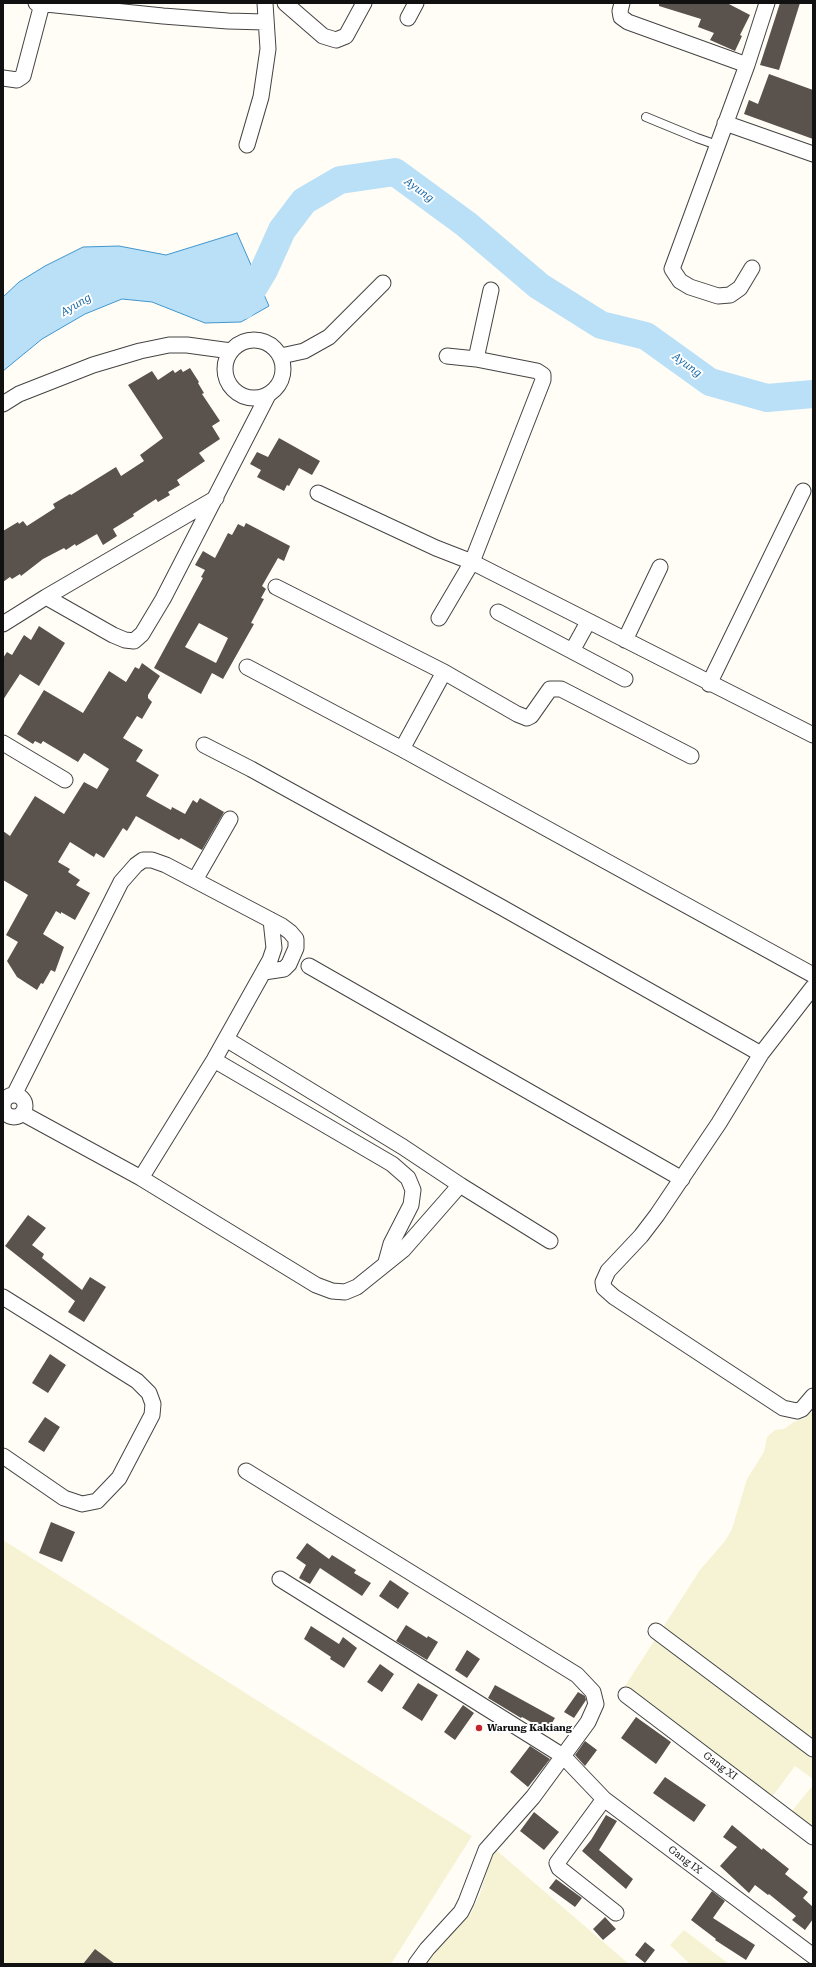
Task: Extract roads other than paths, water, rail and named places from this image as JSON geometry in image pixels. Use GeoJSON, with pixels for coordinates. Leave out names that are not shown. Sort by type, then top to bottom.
{"type":"FeatureCollection","features":[{"type":"Feature","properties":{"kind":"street"},"geometry":{"type":"LineString","coordinates":[[3,78],[17,80],[23,76],[39,3],[228,22],[265,22]]}},
{"type":"Feature","properties":{"kind":"street"},"geometry":{"type":"LineString","coordinates":[[247,145],[262,90],[268,48],[264,3]]}},
{"type":"Feature","properties":{"kind":"street"},"geometry":{"type":"LineString","coordinates":[[285,3],[323,36],[336,40],[346,36],[364,3]]}},
{"type":"Feature","properties":{"kind":"street"},"geometry":{"type":"LineString","coordinates":[[408,18],[416,3]]}},
{"type":"Feature","properties":{"kind":"street"},"geometry":{"type":"LineString","coordinates":[[622,3],[620,10],[621,17],[628,22],[747,65]]}},
{"type":"Feature","properties":{"kind":"street"},"geometry":{"type":"LineString","coordinates":[[752,268],[740,288],[730,295],[718,296],[690,287],[680,281],[672,268],[747,65],[767,3]]}},
{"type":"Feature","properties":{"kind":"street"},"geometry":{"type":"LineString","coordinates":[[725,123],[813,154]]}},
{"type":"Feature","properties":{"kind":"street"},"geometry":{"type":"LineString","coordinates":[[281,356],[304,350],[329,337],[343,325],[383,283]]}},
{"type":"Feature","properties":{"kind":"street"},"geometry":{"type":"LineString","coordinates":[[476,359],[491,290]]}},
{"type":"Feature","properties":{"kind":"street"},"geometry":{"type":"LineString","coordinates":[[46,597],[113,635],[125,640],[134,641],[142,634],[163,599],[268,395],[277,388],[282,378],[284,367],[281,356],[270,343],[253,339],[245,341],[231,351],[225,367],[226,376],[235,391],[251,398],[268,395]]}},
{"type":"Feature","properties":{"kind":"street"},"geometry":{"type":"LineString","coordinates":[[3,404],[20,394],[93,365],[140,351],[169,345],[187,344],[231,351]]}},
{"type":"Feature","properties":{"kind":"street"},"geometry":{"type":"LineString","coordinates":[[439,618],[472,562],[543,380],[543,375],[537,371],[476,359],[447,356]]}},
{"type":"Feature","properties":{"kind":"street"},"geometry":{"type":"LineString","coordinates":[[709,684],[803,491]]}},
{"type":"Feature","properties":{"kind":"street"},"geometry":{"type":"LineString","coordinates":[[318,493],[436,548],[472,562],[709,684],[813,735]]}},
{"type":"Feature","properties":{"kind":"street"},"geometry":{"type":"LineString","coordinates":[[3,624],[46,597],[216,498]]}},
{"type":"Feature","properties":{"kind":"street"},"geometry":{"type":"LineString","coordinates":[[625,640],[660,567]]}},
{"type":"Feature","properties":{"kind":"street"},"geometry":{"type":"LineString","coordinates":[[276,587],[444,672],[526,718],[534,713],[550,688],[561,689],[691,756]]}},
{"type":"Feature","properties":{"kind":"street"},"geometry":{"type":"LineString","coordinates":[[498,612],[625,679]]}},
{"type":"Feature","properties":{"kind":"street"},"geometry":{"type":"LineString","coordinates":[[572,651],[588,622]]}},
{"type":"Feature","properties":{"kind":"street"},"geometry":{"type":"LineString","coordinates":[[247,667],[402,749],[813,975]]}},
{"type":"Feature","properties":{"kind":"street"},"geometry":{"type":"LineString","coordinates":[[402,749],[444,672]]}},
{"type":"Feature","properties":{"kind":"street"},"geometry":{"type":"LineString","coordinates":[[3,743],[64,780]]}},
{"type":"Feature","properties":{"kind":"street"},"geometry":{"type":"LineString","coordinates":[[204,745],[251,769],[494,903],[761,1054]]}},
{"type":"Feature","properties":{"kind":"street"},"geometry":{"type":"LineString","coordinates":[[195,880],[230,819]]}},
{"type":"Feature","properties":{"kind":"street"},"geometry":{"type":"LineString","coordinates":[[14,1095],[23,1099],[25,1109],[22,1113],[15,1117],[5,1117],[4,1102],[6,1099],[14,1095],[121,882],[128,873],[144,860],[152,860],[166,865],[271,920],[290,932],[296,939],[294,956],[284,969],[264,972]]}},
{"type":"Feature","properties":{"kind":"street"},"geometry":{"type":"LineString","coordinates":[[141,1178],[214,1060],[264,972],[274,948],[271,920]]}},
{"type":"Feature","properties":{"kind":"street"},"geometry":{"type":"LineString","coordinates":[[309,966],[682,1179]]}},
{"type":"Feature","properties":{"kind":"street"},"geometry":{"type":"LineString","coordinates":[[813,988],[761,1054],[682,1179],[641,1236],[608,1271],[603,1282],[604,1288],[614,1297],[783,1408],[797,1411],[802,1409],[813,1396]]}},
{"type":"Feature","properties":{"kind":"street"},"geometry":{"type":"LineString","coordinates":[[226,1039],[403,1147],[460,1185],[550,1241]]}},
{"type":"Feature","properties":{"kind":"street"},"geometry":{"type":"LineString","coordinates":[[214,1060],[392,1164],[408,1178],[413,1190],[411,1205],[391,1244],[386,1262]]}},
{"type":"Feature","properties":{"kind":"street"},"geometry":{"type":"LineString","coordinates":[[22,1113],[141,1178],[316,1285],[332,1291],[345,1292],[357,1287],[374,1274],[386,1262],[403,1250],[460,1185]]}},
{"type":"Feature","properties":{"kind":"street"},"geometry":{"type":"LineString","coordinates":[[392,1164],[403,1147]]}},
{"type":"Feature","properties":{"kind":"street"},"geometry":{"type":"LineString","coordinates":[[399,1226],[414,1239]]}},
{"type":"Feature","properties":{"kind":"street"},"geometry":{"type":"LineString","coordinates":[[3,1297],[137,1381],[149,1393],[153,1404],[152,1415],[119,1478],[97,1501],[82,1504],[64,1498],[3,1456]]}},
{"type":"Feature","properties":{"kind":"street"},"geometry":{"type":"LineString","coordinates":[[246,1471],[577,1676],[593,1692],[596,1704],[588,1722],[533,1797],[486,1850],[461,1912],[427,1949],[416,1964]]}},
{"type":"Feature","properties":{"kind":"street","name":"Gang IX"},"geometry":{"type":"LineString","coordinates":[[280,1579],[563,1756],[604,1799],[813,1956]]}},
{"type":"Feature","properties":{"kind":"street"},"geometry":{"type":"LineString","coordinates":[[656,1631],[813,1749]]}},
{"type":"Feature","properties":{"kind":"street","name":"Gang XI"},"geometry":{"type":"LineString","coordinates":[[626,1696],[813,1837]]}},
{"type":"Feature","properties":{"kind":"street"},"geometry":{"type":"LineString","coordinates":[[604,1799],[557,1863],[559,1868],[616,1913]]}},
{"type":"Feature","properties":{"kind":"lane"},"geometry":{"type":"LineString","coordinates":[[646,117],[718,145]]}},
{"type":"Feature","properties":{"kind":"water"},"geometry":{"type":"Polygon","coordinates":[[[237,233],[269,306],[241,322],[205,323],[152,302],[122,299],[85,314],[42,339],[3,371],[3,297],[19,282],[45,266],[83,247],[119,246],[166,255],[237,233]]]}},
{"type":"Feature","properties":{"kind":"waterway","name":"Ayung"},"geometry":{"type":"LineString","coordinates":[[233,305],[243,305],[264,270],[282,230],[304,201],[340,180],[395,172],[466,224],[539,286],[601,325],[646,336],[710,382],[767,398],[813,394]]}},
{"type":"Feature","properties":{"kind":"place","name":"Warung Kakiang"},"geometry":{"type":"Point","coordinates":[479,1728]}}]}
